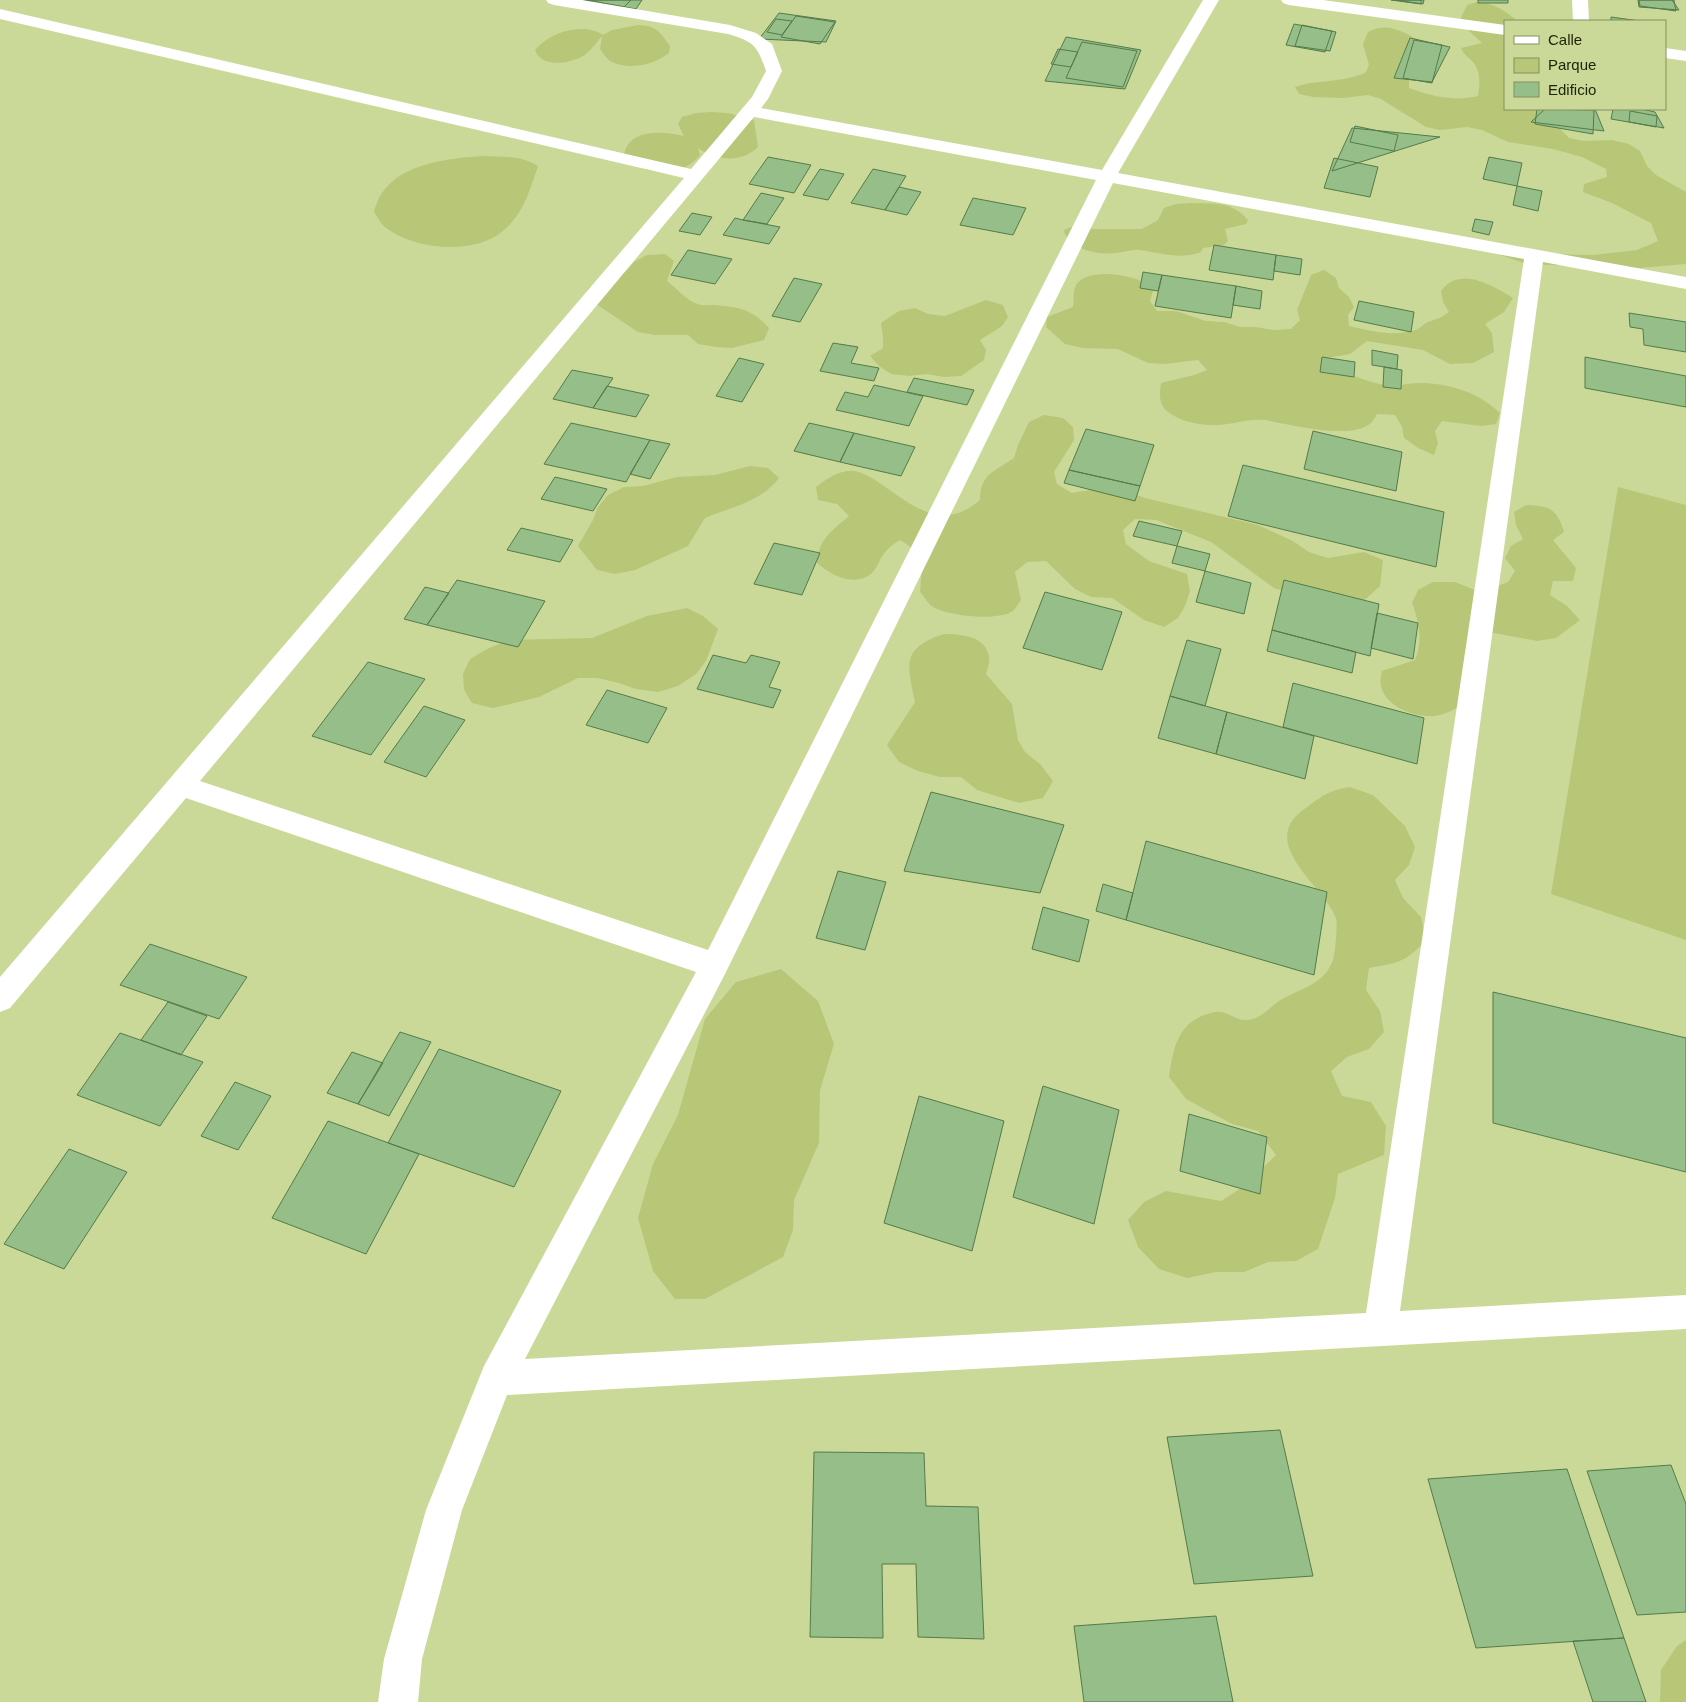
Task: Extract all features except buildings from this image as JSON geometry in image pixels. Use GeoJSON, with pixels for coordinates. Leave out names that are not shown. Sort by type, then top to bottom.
{"type":"FeatureCollection","features":[{"type":"Feature","properties":{"kind":"street"},"geometry":{"type":"LineString","coordinates":[[0,999],[760,99],[774,72],[766,46],[750,36],[730,30],[554,0]]}},
{"type":"Feature","properties":{"kind":"street"},"geometry":{"type":"LineString","coordinates":[[398,1702],[403,1659],[444,1510],[496,1378],[715,965],[1106,177],[1212,0]]}},
{"type":"Feature","properties":{"kind":"street"},"geometry":{"type":"LineString","coordinates":[[1289,0],[1504,30]]}},
{"type":"Feature","properties":{"kind":"street"},"geometry":{"type":"LineString","coordinates":[[1580,0],[1581,20]]}},
{"type":"Feature","properties":{"kind":"street"},"geometry":{"type":"LineString","coordinates":[[0,14],[696,175]]}},
{"type":"Feature","properties":{"kind":"street"},"geometry":{"type":"LineString","coordinates":[[1666,53],[1686,56]]}},
{"type":"Feature","properties":{"kind":"street"},"geometry":{"type":"LineString","coordinates":[[749,112],[1686,283]]}},
{"type":"Feature","properties":{"kind":"street"},"geometry":{"type":"LineString","coordinates":[[1382,1328],[1534,255]]}},
{"type":"Feature","properties":{"kind":"street"},"geometry":{"type":"LineString","coordinates":[[181,785],[715,965]]}},
{"type":"Feature","properties":{"kind":"street"},"geometry":{"type":"LineString","coordinates":[[496,1378],[1686,1312]]}},
{"type":"Feature","properties":{"kind":"green space"},"geometry":{"type":"Polygon","coordinates":[[[1477,2],[1488,4],[1498,8],[1516,20],[1504,20],[1504,110],[1565,110],[1561,130],[1569,138],[1584,141],[1612,140],[1629,144],[1640,151],[1647,166],[1656,175],[1686,192],[1686,264],[1639,268],[1527,264],[1495,253],[1593,255],[1637,250],[1658,241],[1651,223],[1612,203],[1583,192],[1584,184],[1607,177],[1606,169],[1582,157],[1553,149],[1508,142],[1482,130],[1467,127],[1440,130],[1426,127],[1381,99],[1368,95],[1343,98],[1313,97],[1299,94],[1295,87],[1350,78],[1366,72],[1369,65],[1363,44],[1368,32],[1375,29],[1389,28],[1403,32],[1423,43],[1426,63],[1409,81],[1409,88],[1443,97],[1469,98],[1478,96],[1479,82],[1477,69],[1461,48],[1482,43],[1462,24],[1461,18],[1467,5],[1477,2]]]}},
{"type":"Feature","properties":{"kind":"green space"},"geometry":{"type":"Polygon","coordinates":[[[638,25],[657,30],[670,46],[669,53],[656,61],[641,65],[625,66],[617,64],[610,61],[600,49],[602,36],[586,54],[570,61],[549,62],[538,56],[535,50],[549,38],[567,31],[586,29],[603,35],[612,30],[638,25]]]}},
{"type":"Feature","properties":{"kind":"green space"},"geometry":{"type":"Polygon","coordinates":[[[696,113],[728,113],[754,120],[758,147],[745,156],[737,158],[713,156],[698,148],[700,155],[693,163],[673,171],[662,172],[641,168],[624,155],[627,146],[639,136],[667,133],[684,136],[678,124],[682,117],[696,113]]]}},
{"type":"Feature","properties":{"kind":"green space"},"geometry":{"type":"Polygon","coordinates":[[[483,156],[518,158],[538,166],[526,200],[517,216],[504,230],[492,238],[477,244],[461,247],[428,245],[397,235],[385,227],[377,218],[374,211],[378,200],[391,183],[402,175],[428,164],[456,158],[483,156]]]}},
{"type":"Feature","properties":{"kind":"green space"},"geometry":{"type":"Polygon","coordinates":[[[1176,204],[1223,205],[1236,209],[1248,220],[1246,224],[1225,229],[1228,241],[1224,245],[1203,248],[1201,252],[1186,255],[1170,255],[1137,250],[1117,253],[1088,251],[1069,240],[1064,230],[1077,225],[1091,229],[1142,229],[1158,220],[1164,208],[1176,204]]]}},
{"type":"Feature","properties":{"kind":"green space"},"geometry":{"type":"Polygon","coordinates":[[[665,254],[674,261],[667,281],[681,294],[700,305],[730,307],[750,312],[769,328],[764,340],[732,348],[716,347],[698,344],[688,335],[655,335],[638,332],[587,298],[589,288],[627,270],[634,262],[647,255],[665,254]]]}},
{"type":"Feature","properties":{"kind":"green space"},"geometry":{"type":"Polygon","coordinates":[[[1324,270],[1336,278],[1339,288],[1349,297],[1354,307],[1348,315],[1349,326],[1374,331],[1390,333],[1407,332],[1444,316],[1449,312],[1443,302],[1441,291],[1449,283],[1457,279],[1477,280],[1513,298],[1504,312],[1485,324],[1492,333],[1494,352],[1473,363],[1450,364],[1423,350],[1367,341],[1350,354],[1327,358],[1333,369],[1379,384],[1394,386],[1430,383],[1452,387],[1473,394],[1500,413],[1496,424],[1481,426],[1442,421],[1435,431],[1438,443],[1434,455],[1418,448],[1404,438],[1402,427],[1395,415],[1377,414],[1371,423],[1362,428],[1349,431],[1320,430],[1265,420],[1218,425],[1191,422],[1177,417],[1166,410],[1161,403],[1160,388],[1161,383],[1207,370],[1198,360],[1165,364],[1148,363],[1118,349],[1083,348],[1065,344],[1046,327],[1047,317],[1073,307],[1074,289],[1080,281],[1087,277],[1107,274],[1129,277],[1146,284],[1153,291],[1150,301],[1157,311],[1176,311],[1206,321],[1224,322],[1240,327],[1274,330],[1291,329],[1300,320],[1297,310],[1311,275],[1324,270]]]}},
{"type":"Feature","properties":{"kind":"green space"},"geometry":{"type":"Polygon","coordinates":[[[986,300],[1003,305],[1008,317],[1002,326],[980,340],[986,350],[984,360],[961,376],[891,374],[879,366],[870,356],[883,348],[881,323],[899,311],[915,308],[928,314],[945,316],[986,300]]]}},
{"type":"Feature","properties":{"kind":"green space"},"geometry":{"type":"Polygon","coordinates":[[[1044,415],[1063,418],[1073,427],[1074,440],[1054,472],[1057,484],[1072,493],[1101,489],[1125,491],[1145,498],[1258,525],[1293,541],[1309,552],[1328,558],[1364,552],[1383,560],[1380,586],[1358,606],[1316,601],[1274,588],[1211,542],[1156,520],[1135,519],[1123,530],[1126,544],[1149,561],[1187,574],[1190,591],[1185,606],[1178,618],[1164,627],[1144,620],[1112,598],[1091,597],[1075,589],[1046,561],[1027,562],[1015,572],[1021,600],[1012,611],[1004,615],[983,617],[949,613],[931,606],[920,592],[921,567],[918,556],[900,540],[884,553],[868,576],[861,579],[847,579],[834,575],[817,563],[820,548],[827,536],[849,516],[837,504],[818,500],[816,487],[827,479],[843,472],[859,472],[871,477],[915,507],[940,515],[953,514],[966,510],[980,500],[983,484],[986,479],[995,470],[1014,458],[1029,422],[1044,415]]]}},
{"type":"Feature","properties":{"kind":"green space"},"geometry":{"type":"Polygon","coordinates":[[[750,466],[768,468],[779,478],[764,493],[755,498],[705,518],[688,546],[635,570],[615,574],[597,570],[578,546],[598,507],[608,495],[624,487],[643,486],[677,477],[715,475],[750,466]]]}},
{"type":"Feature","properties":{"kind":"green space"},"geometry":{"type":"Polygon","coordinates":[[[1618,487],[1686,505],[1686,940],[1551,894],[1618,487]]]}},
{"type":"Feature","properties":{"kind":"green space"},"geometry":{"type":"Polygon","coordinates":[[[1526,505],[1541,506],[1551,510],[1555,513],[1561,524],[1564,532],[1553,540],[1576,568],[1573,581],[1553,581],[1550,595],[1567,606],[1580,620],[1556,638],[1537,641],[1494,633],[1478,639],[1470,700],[1458,708],[1435,716],[1419,715],[1402,710],[1388,700],[1384,693],[1381,684],[1382,671],[1415,660],[1419,646],[1419,632],[1417,617],[1412,603],[1418,590],[1433,582],[1455,582],[1475,590],[1493,588],[1508,582],[1515,571],[1505,558],[1511,546],[1523,539],[1516,525],[1514,512],[1526,505]]]}},
{"type":"Feature","properties":{"kind":"green space"},"geometry":{"type":"Polygon","coordinates":[[[687,608],[703,616],[718,629],[706,661],[696,674],[678,686],[658,692],[636,689],[597,678],[578,678],[539,697],[493,708],[472,703],[464,690],[463,674],[470,659],[489,648],[509,640],[592,638],[647,616],[687,608]]]}},
{"type":"Feature","properties":{"kind":"green space"},"geometry":{"type":"Polygon","coordinates":[[[944,634],[965,636],[984,645],[989,658],[986,674],[1012,704],[1018,740],[1025,752],[1041,765],[1053,781],[1043,798],[1019,803],[977,790],[961,777],[940,777],[918,771],[899,762],[887,745],[915,702],[910,677],[910,659],[920,645],[944,634]]]}},
{"type":"Feature","properties":{"kind":"green space"},"geometry":{"type":"Polygon","coordinates":[[[1350,787],[1373,795],[1405,826],[1415,847],[1409,865],[1395,880],[1403,898],[1421,917],[1426,940],[1413,953],[1401,960],[1369,968],[1366,990],[1380,1011],[1384,1032],[1369,1049],[1347,1057],[1331,1071],[1342,1096],[1371,1102],[1386,1126],[1384,1155],[1338,1174],[1335,1198],[1318,1249],[1296,1261],[1268,1262],[1244,1272],[1216,1272],[1187,1278],[1159,1269],[1138,1247],[1128,1220],[1144,1202],[1166,1191],[1221,1201],[1243,1187],[1276,1155],[1258,1131],[1232,1124],[1186,1099],[1169,1077],[1175,1047],[1184,1030],[1198,1018],[1216,1012],[1226,1013],[1242,1020],[1257,1018],[1279,1001],[1313,984],[1325,974],[1335,952],[1337,921],[1329,906],[1298,865],[1290,851],[1287,837],[1291,823],[1303,810],[1325,795],[1350,787]]]}},
{"type":"Feature","properties":{"kind":"green space"},"geometry":{"type":"Polygon","coordinates":[[[781,969],[818,1001],[834,1044],[820,1090],[819,1143],[794,1200],[793,1230],[783,1257],[705,1299],[675,1299],[653,1271],[638,1218],[653,1164],[678,1115],[705,1019],[736,982],[781,969]]]}},
{"type":"Feature","properties":{"kind":"green space"},"geometry":{"type":"Polygon","coordinates":[[[1686,1640],[1686,1702],[1660,1702],[1661,1670],[1677,1646],[1686,1640]]]}}]}
